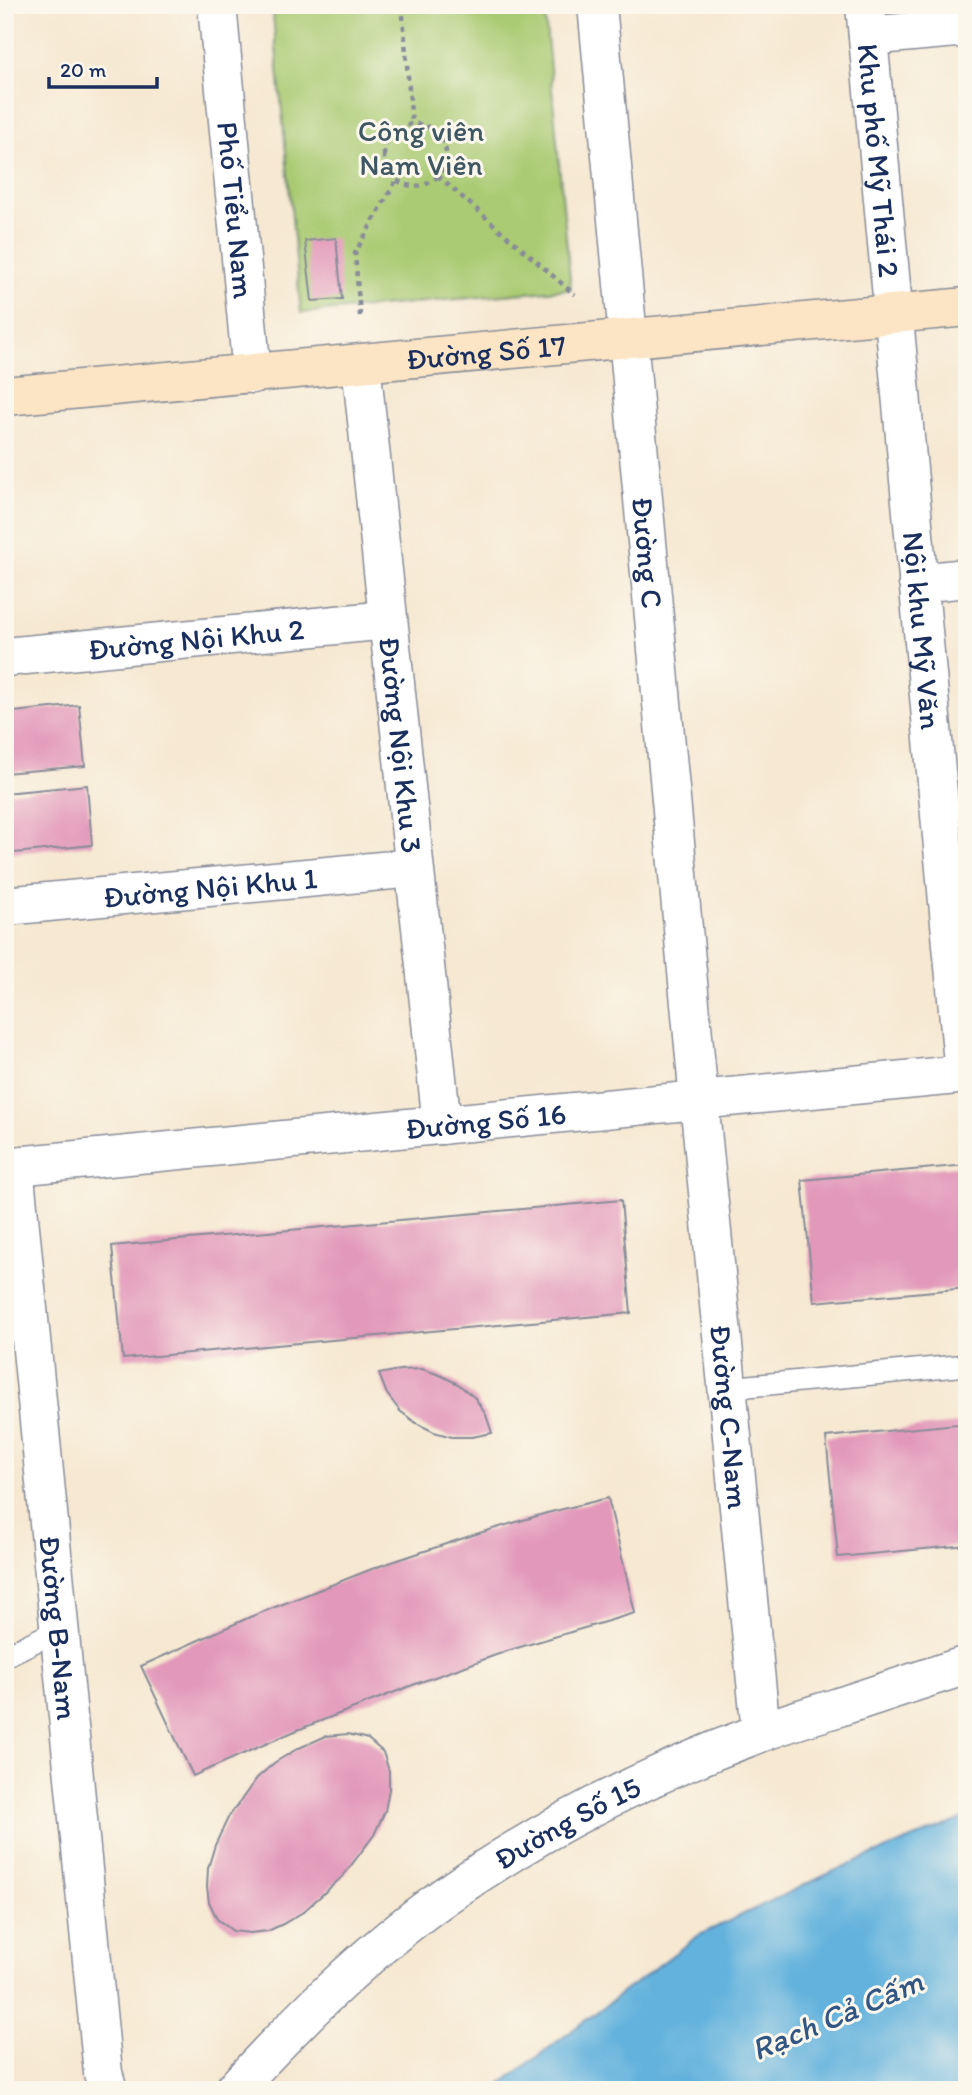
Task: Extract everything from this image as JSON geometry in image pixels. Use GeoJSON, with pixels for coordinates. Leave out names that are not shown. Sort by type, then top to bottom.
{"type":"FeatureCollection","features":[{"type":"Feature","properties":{"kind":"street","name":"Phố Tiểu Nam"},"geometry":{"type":"LineString","coordinates":[[216,5],[252,374]]}},
{"type":"Feature","properties":{"kind":"street","name":"Đường C"},"geometry":{"type":"LineString","coordinates":[[597,5],[699,1100]]}},
{"type":"Feature","properties":{"kind":"street"},"geometry":{"type":"LineString","coordinates":[[867,21],[967,27]]}},
{"type":"Feature","properties":{"kind":"street","name":"Khu phố Mỹ Thái 2"},"geometry":{"type":"LineString","coordinates":[[867,21],[894,314]]}},
{"type":"Feature","properties":{"kind":"street","name":"Đường Số 17"},"geometry":{"type":"LineString","coordinates":[[5,396],[967,307]]}},
{"type":"Feature","properties":{"kind":"street","name":"Nội khu Mỹ Văn"},"geometry":{"type":"LineString","coordinates":[[894,314],[918,583],[953,811],[965,1074]]}},
{"type":"Feature","properties":{"kind":"street","name":"Đường Nội Khu 3"},"geometry":{"type":"LineString","coordinates":[[361,364],[442,1125]]}},
{"type":"Feature","properties":{"kind":"street"},"geometry":{"type":"LineString","coordinates":[[918,583],[967,578]]}},
{"type":"Feature","properties":{"kind":"street","name":"Đường Nội Khu 2"},"geometry":{"type":"LineString","coordinates":[[5,657],[388,620]]}},
{"type":"Feature","properties":{"kind":"street","name":"Đường Nội Khu 1"},"geometry":{"type":"LineString","coordinates":[[5,906],[414,867]]}},
{"type":"Feature","properties":{"kind":"street","name":"Đường Số 16"},"geometry":{"type":"LineString","coordinates":[[10,1166],[965,1074]]}},
{"type":"Feature","properties":{"kind":"street","name":"Đường C-Nam"},"geometry":{"type":"LineString","coordinates":[[699,1100],[761,1732]]}},
{"type":"Feature","properties":{"kind":"street","name":"Đường B-Nam"},"geometry":{"type":"LineString","coordinates":[[10,1166],[60,1629],[103,2073],[108,2090]]}},
{"type":"Feature","properties":{"kind":"street","name":"Đường Số 15"},"geometry":{"type":"LineString","coordinates":[[233,2090],[355,1969],[443,1898],[494,1863],[554,1828],[658,1774],[761,1732],[967,1665]]}},
{"type":"Feature","properties":{"kind":"lane"},"geometry":{"type":"LineString","coordinates":[[728,1388],[967,1365]]}},
{"type":"Feature","properties":{"kind":"lane"},"geometry":{"type":"LineString","coordinates":[[5,1656],[60,1629]]}},
{"type":"Feature","properties":{"kind":"path"},"geometry":{"type":"LineString","coordinates":[[402,5],[412,125]]}},
{"type":"Feature","properties":{"kind":"path"},"geometry":{"type":"LineString","coordinates":[[412,125],[426,126],[434,131],[441,138],[446,158],[438,176],[420,185],[410,185],[397,180],[388,170],[385,161],[391,135],[398,129],[412,125]]}},
{"type":"Feature","properties":{"kind":"path"},"geometry":{"type":"LineString","coordinates":[[438,176],[575,295]]}},
{"type":"Feature","properties":{"kind":"path"},"geometry":{"type":"LineString","coordinates":[[360,316],[355,253],[397,180]]}},
{"type":"Feature","properties":{"kind":"green space","name":"Công viên Nam Viên"},"geometry":{"type":"Polygon","coordinates":[[[272,5],[544,5],[571,289],[301,313],[272,5]]]}},
{"type":"Feature","properties":{"kind":"water","name":"Rạch Cả Cấm"},"geometry":{"type":"Polygon","coordinates":[[[967,1817],[967,2090],[493,2090],[699,1935],[847,1865],[967,1817]]]}},
{"type":"Feature","properties":{"kind":"building"},"geometry":{"type":"Polygon","coordinates":[[[336,238],[342,299],[312,301],[305,241],[336,238]]]}},
{"type":"Feature","properties":{"kind":"building"},"geometry":{"type":"Polygon","coordinates":[[[79,705],[85,766],[5,773],[5,713],[79,705]]]}},
{"type":"Feature","properties":{"kind":"building"},"geometry":{"type":"Polygon","coordinates":[[[87,785],[92,845],[5,854],[5,793],[87,785]]]}},
{"type":"Feature","properties":{"kind":"building"},"geometry":{"type":"Polygon","coordinates":[[[967,1165],[967,1288],[814,1302],[802,1180],[967,1165]]]}},
{"type":"Feature","properties":{"kind":"building"},"geometry":{"type":"Polygon","coordinates":[[[621,1200],[631,1313],[123,1359],[112,1246],[621,1200]]]}},
{"type":"Feature","properties":{"kind":"building"},"geometry":{"type":"Polygon","coordinates":[[[422,1369],[458,1384],[475,1398],[486,1415],[492,1433],[452,1437],[416,1423],[400,1411],[387,1394],[379,1374],[422,1369]]]}},
{"type":"Feature","properties":{"kind":"building"},"geometry":{"type":"Polygon","coordinates":[[[967,1423],[967,1545],[838,1557],[826,1437],[967,1423]]]}},
{"type":"Feature","properties":{"kind":"building"},"geometry":{"type":"Polygon","coordinates":[[[608,1498],[635,1613],[510,1650],[418,1683],[295,1731],[193,1776],[141,1666],[250,1617],[377,1567],[476,1534],[608,1498]]]}},
{"type":"Feature","properties":{"kind":"building"},"geometry":{"type":"Polygon","coordinates":[[[348,1734],[368,1739],[383,1752],[389,1771],[385,1811],[374,1835],[343,1876],[303,1912],[268,1931],[233,1931],[217,1919],[209,1902],[207,1887],[208,1868],[215,1845],[228,1818],[257,1778],[274,1763],[326,1736],[348,1734]]]}}]}
